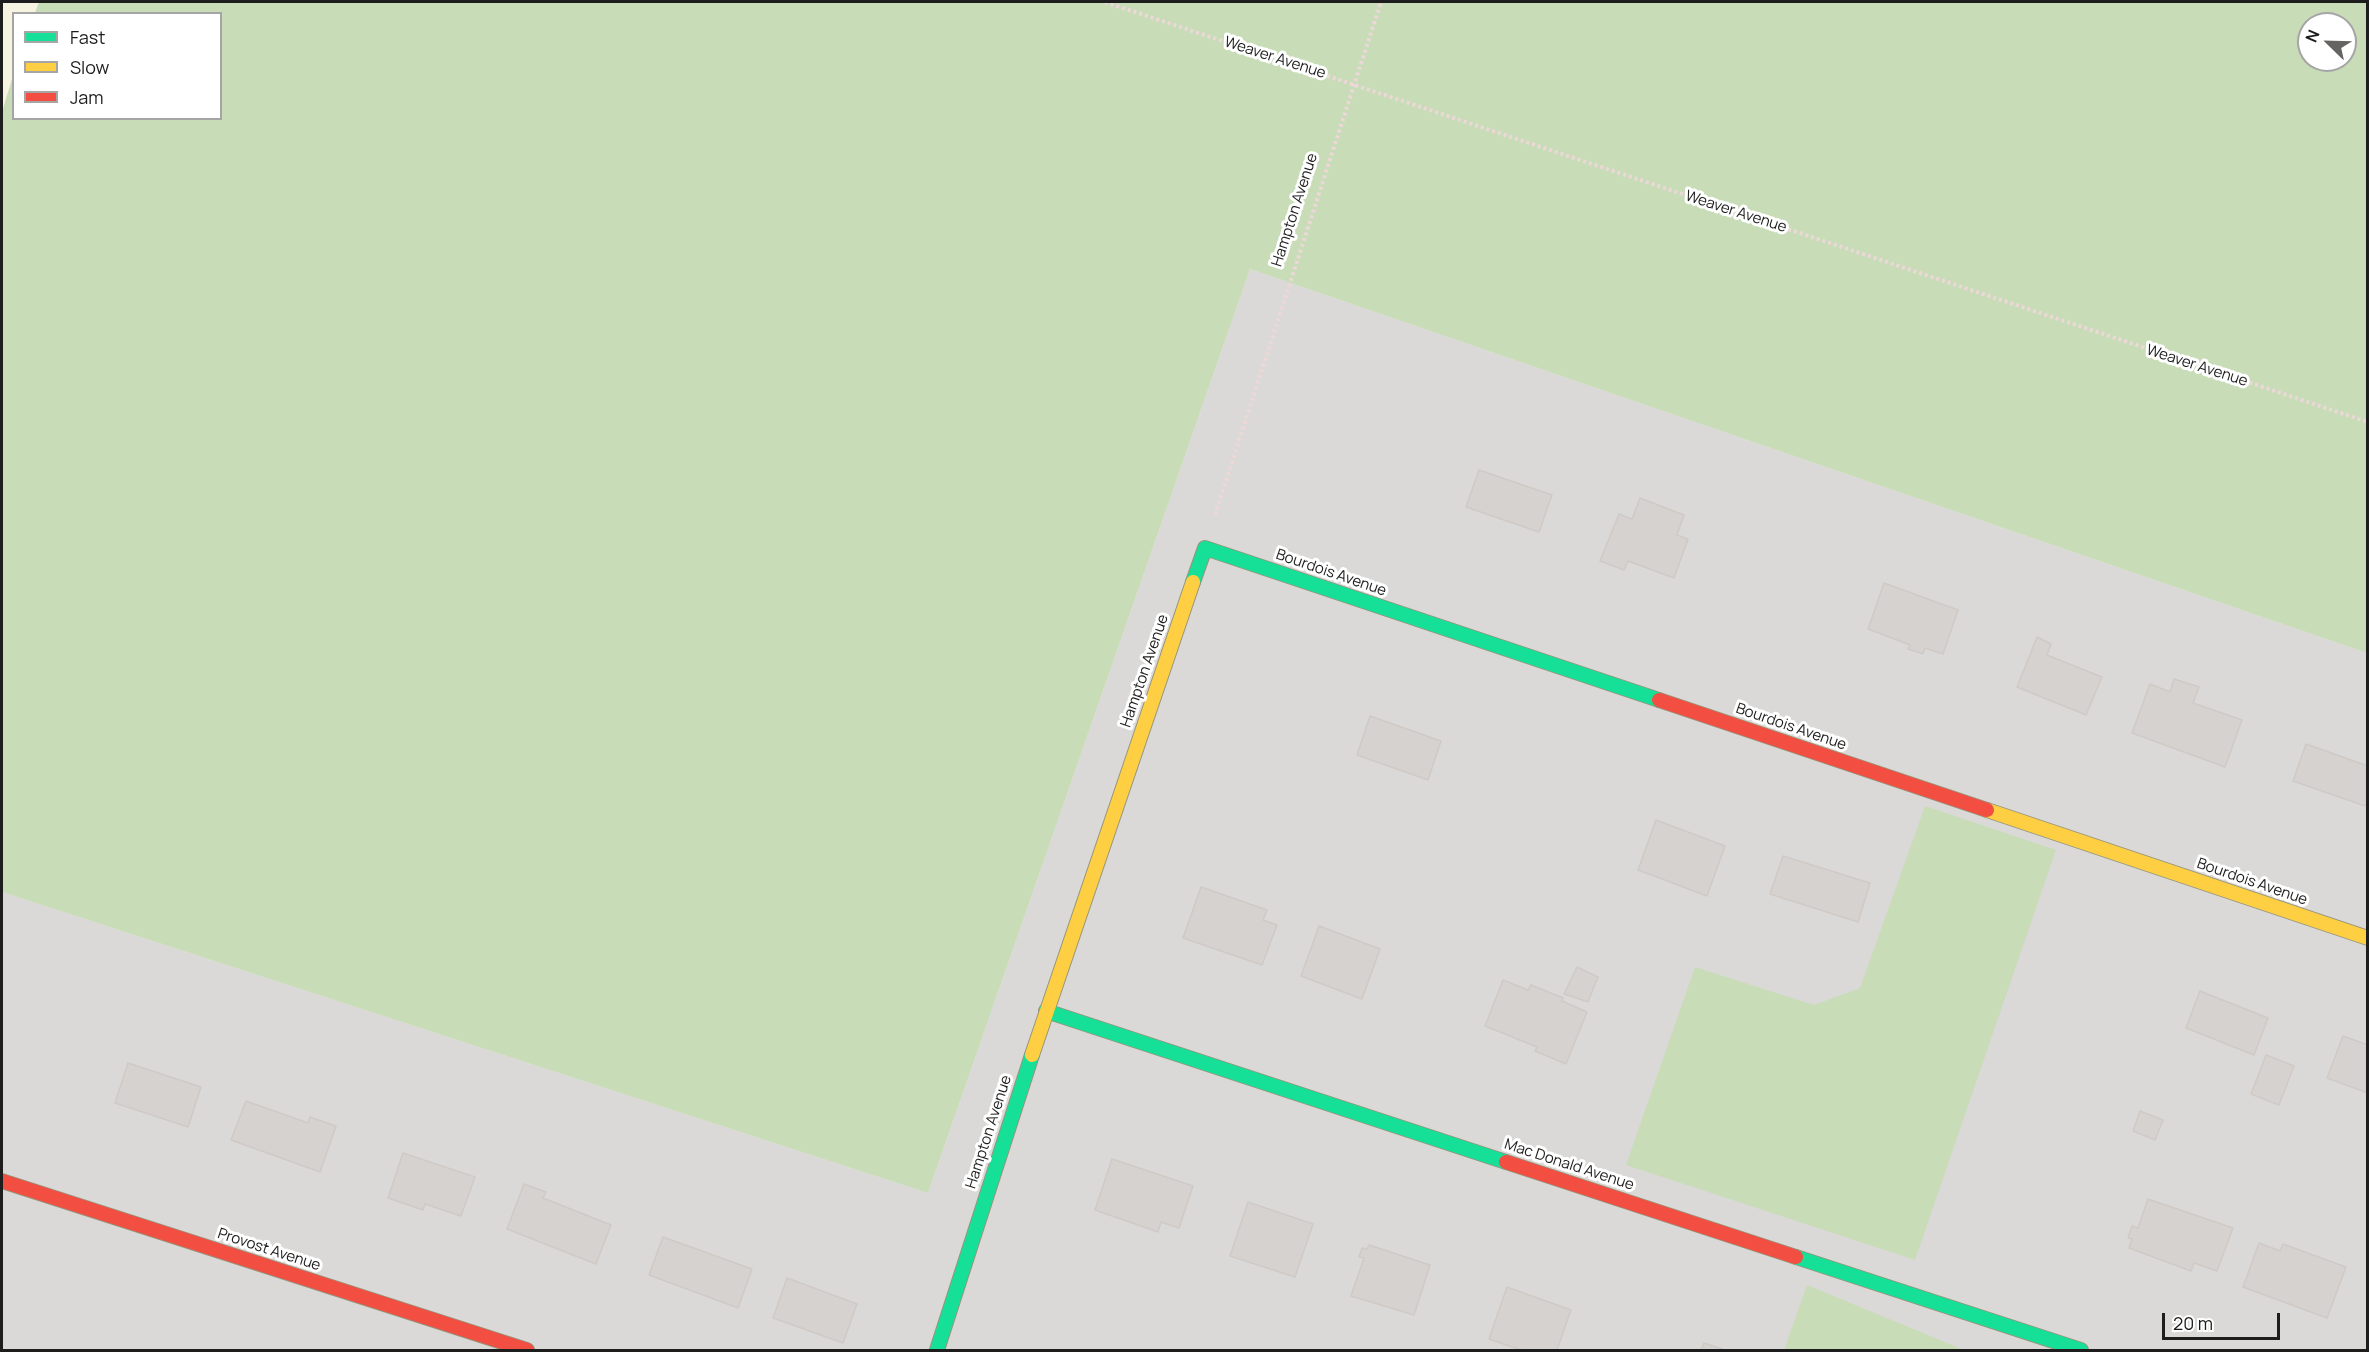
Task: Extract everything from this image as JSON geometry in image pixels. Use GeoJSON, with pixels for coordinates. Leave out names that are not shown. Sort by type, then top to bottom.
{"type":"FeatureCollection","features":[{"type":"Feature","properties":{"kind":"street","name":"Bourdois Avenue"},"geometry":{"type":"LineString","coordinates":[[1204,548],[2367,938]]}},
{"type":"Feature","properties":{"kind":"street","name":"Hampton Avenue"},"geometry":{"type":"LineString","coordinates":[[936,1350],[1046,1011],[1204,548]]}},
{"type":"Feature","properties":{"kind":"street","name":"Mac Donald Avenue"},"geometry":{"type":"LineString","coordinates":[[1046,1011],[2081,1350]]}},
{"type":"Feature","properties":{"kind":"street","name":"Provost Avenue"},"geometry":{"type":"LineString","coordinates":[[2,1181],[527,1350]]}},
{"type":"Feature","properties":{"kind":"path","name":"Weaver Avenue"},"geometry":{"type":"LineString","coordinates":[[1105,2],[2367,423]]}},
{"type":"Feature","properties":{"kind":"path","name":"Hampton Avenue"},"geometry":{"type":"LineString","coordinates":[[1204,548],[1381,2]]}},
{"type":"Feature","properties":{"kind":"shaded area"},"geometry":{"type":"Polygon","coordinates":[[[2,2],[39,2],[35,12],[12,12],[12,79],[2,112],[2,2]]]}},
{"type":"Feature","properties":{"kind":"shaded area"},"geometry":{"type":"Polygon","coordinates":[[[1250,269],[2367,653],[2367,1350],[2,1350],[2,892],[928,1193],[1250,269]]]}},
{"type":"Feature","properties":{"kind":"green space"},"geometry":{"type":"Polygon","coordinates":[[[39,2],[2367,2],[2367,653],[1250,269],[928,1193],[2,892],[2,112],[12,79],[12,120],[222,120],[222,12],[35,12],[39,2]]]}},
{"type":"Feature","properties":{"kind":"green space"},"geometry":{"type":"Polygon","coordinates":[[[1925,806],[2056,850],[1915,1260],[1626,1165],[1695,967],[1814,1005],[1860,988],[1925,806]]]}},
{"type":"Feature","properties":{"kind":"green space"},"geometry":{"type":"Polygon","coordinates":[[[1807,1285],[1964,1350],[1784,1350],[1807,1285]]]}},
{"type":"Feature","properties":{"kind":"building"},"geometry":{"type":"Polygon","coordinates":[[[1479,470],[1552,495],[1539,532],[1466,507],[1479,470]]]}},
{"type":"Feature","properties":{"kind":"building"},"geometry":{"type":"Polygon","coordinates":[[[1640,498],[1684,515],[1677,535],[1688,539],[1674,578],[1628,561],[1624,570],[1600,561],[1619,514],[1632,519],[1640,498]]]}},
{"type":"Feature","properties":{"kind":"building"},"geometry":{"type":"Polygon","coordinates":[[[1884,583],[1958,610],[1943,654],[1925,648],[1923,654],[1908,649],[1910,645],[1868,629],[1884,583]]]}},
{"type":"Feature","properties":{"kind":"building"},"geometry":{"type":"Polygon","coordinates":[[[2037,637],[2051,644],[2047,655],[2102,677],[2086,715],[2017,687],[2037,637]]]}},
{"type":"Feature","properties":{"kind":"building"},"geometry":{"type":"Polygon","coordinates":[[[2174,679],[2199,687],[2193,703],[2242,720],[2225,767],[2132,733],[2150,684],[2170,692],[2174,679]]]}},
{"type":"Feature","properties":{"kind":"building"},"geometry":{"type":"Polygon","coordinates":[[[1370,716],[1441,741],[1428,780],[1357,755],[1370,716]]]}},
{"type":"Feature","properties":{"kind":"building"},"geometry":{"type":"Polygon","coordinates":[[[2306,744],[2368,766],[2368,800],[2365,806],[2293,781],[2306,744]]]}},
{"type":"Feature","properties":{"kind":"building"},"geometry":{"type":"Polygon","coordinates":[[[1656,820],[1725,846],[1707,896],[1638,870],[1656,820]]]}},
{"type":"Feature","properties":{"kind":"building"},"geometry":{"type":"Polygon","coordinates":[[[1783,856],[1870,883],[1858,922],[1770,894],[1783,856]]]}},
{"type":"Feature","properties":{"kind":"building"},"geometry":{"type":"Polygon","coordinates":[[[1201,887],[1267,910],[1263,920],[1277,925],[1262,965],[1183,938],[1201,887]]]}},
{"type":"Feature","properties":{"kind":"building"},"geometry":{"type":"Polygon","coordinates":[[[1319,926],[1380,949],[1362,999],[1301,976],[1319,926]]]}},
{"type":"Feature","properties":{"kind":"building"},"geometry":{"type":"Polygon","coordinates":[[[1577,967],[1598,977],[1588,1002],[1564,994],[1577,967]]]}},
{"type":"Feature","properties":{"kind":"building"},"geometry":{"type":"Polygon","coordinates":[[[1503,980],[1528,990],[1531,985],[1563,998],[1562,1001],[1587,1012],[1566,1064],[1535,1051],[1537,1047],[1485,1026],[1503,980]]]}},
{"type":"Feature","properties":{"kind":"building"},"geometry":{"type":"Polygon","coordinates":[[[2200,991],[2268,1018],[2254,1055],[2186,1028],[2200,991]]]}},
{"type":"Feature","properties":{"kind":"building"},"geometry":{"type":"Polygon","coordinates":[[[2343,1036],[2368,1045],[2368,1093],[2327,1078],[2343,1036]]]}},
{"type":"Feature","properties":{"kind":"building"},"geometry":{"type":"Polygon","coordinates":[[[2266,1055],[2294,1066],[2279,1105],[2251,1094],[2266,1055]]]}},
{"type":"Feature","properties":{"kind":"building"},"geometry":{"type":"Polygon","coordinates":[[[128,1063],[201,1087],[188,1127],[115,1103],[128,1063]]]}},
{"type":"Feature","properties":{"kind":"building"},"geometry":{"type":"Polygon","coordinates":[[[246,1101],[308,1123],[310,1117],[336,1126],[320,1172],[231,1140],[246,1101]]]}},
{"type":"Feature","properties":{"kind":"building"},"geometry":{"type":"Polygon","coordinates":[[[2140,1111],[2163,1120],[2155,1140],[2133,1131],[2140,1111]]]}},
{"type":"Feature","properties":{"kind":"building"},"geometry":{"type":"Polygon","coordinates":[[[403,1153],[475,1177],[461,1216],[425,1204],[423,1210],[388,1198],[403,1153]]]}},
{"type":"Feature","properties":{"kind":"building"},"geometry":{"type":"Polygon","coordinates":[[[1112,1159],[1193,1186],[1179,1228],[1161,1222],[1158,1232],[1095,1210],[1112,1159]]]}},
{"type":"Feature","properties":{"kind":"building"},"geometry":{"type":"Polygon","coordinates":[[[524,1184],[546,1192],[543,1198],[611,1225],[596,1264],[507,1229],[524,1184]]]}},
{"type":"Feature","properties":{"kind":"building"},"geometry":{"type":"Polygon","coordinates":[[[2148,1199],[2233,1228],[2217,1271],[2194,1263],[2191,1271],[2129,1248],[2132,1239],[2128,1238],[2132,1226],[2138,1228],[2148,1199]]]}},
{"type":"Feature","properties":{"kind":"building"},"geometry":{"type":"Polygon","coordinates":[[[1248,1202],[1313,1224],[1295,1277],[1230,1256],[1248,1202]]]}},
{"type":"Feature","properties":{"kind":"building"},"geometry":{"type":"Polygon","coordinates":[[[663,1237],[752,1269],[738,1308],[649,1275],[663,1237]]]}},
{"type":"Feature","properties":{"kind":"building"},"geometry":{"type":"Polygon","coordinates":[[[2259,1243],[2280,1251],[2283,1244],[2346,1267],[2327,1318],[2243,1287],[2259,1243]]]}},
{"type":"Feature","properties":{"kind":"building"},"geometry":{"type":"Polygon","coordinates":[[[1369,1245],[1430,1265],[1414,1315],[1351,1296],[1364,1258],[1359,1257],[1362,1248],[1367,1249],[1369,1245]]]}},
{"type":"Feature","properties":{"kind":"building"},"geometry":{"type":"Polygon","coordinates":[[[787,1278],[857,1304],[843,1343],[773,1318],[787,1278]]]}},
{"type":"Feature","properties":{"kind":"building"},"geometry":{"type":"Polygon","coordinates":[[[1507,1287],[1571,1310],[1557,1350],[1521,1350],[1489,1339],[1507,1287]]]}},
{"type":"Feature","properties":{"kind":"building"},"geometry":{"type":"Polygon","coordinates":[[[1704,1343],[1725,1350],[1701,1350],[1704,1343]]]}},
{"type":"Feature","properties":{"kind":"traffic: fast"},"geometry":{"type":"LineString","coordinates":[[1193,582],[1205,548],[1659,700]]}},
{"type":"Feature","properties":{"kind":"traffic: fast"},"geometry":{"type":"LineString","coordinates":[[1046,1011],[1506,1162]]}},
{"type":"Feature","properties":{"kind":"traffic: fast"},"geometry":{"type":"LineString","coordinates":[[937,1350],[1032,1055]]}},
{"type":"Feature","properties":{"kind":"traffic: fast"},"geometry":{"type":"LineString","coordinates":[[1796,1257],[2081,1350]]}},
{"type":"Feature","properties":{"kind":"traffic: slow"},"geometry":{"type":"LineString","coordinates":[[1032,1055],[1193,582]]}},
{"type":"Feature","properties":{"kind":"traffic: slow"},"geometry":{"type":"LineString","coordinates":[[1987,810],[2368,938]]}},
{"type":"Feature","properties":{"kind":"traffic: jam"},"geometry":{"type":"LineString","coordinates":[[1659,700],[1987,810]]}},
{"type":"Feature","properties":{"kind":"traffic: jam"},"geometry":{"type":"LineString","coordinates":[[1506,1162],[1796,1257]]}},
{"type":"Feature","properties":{"kind":"traffic: jam"},"geometry":{"type":"LineString","coordinates":[[2,1181],[527,1350]]}}]}
